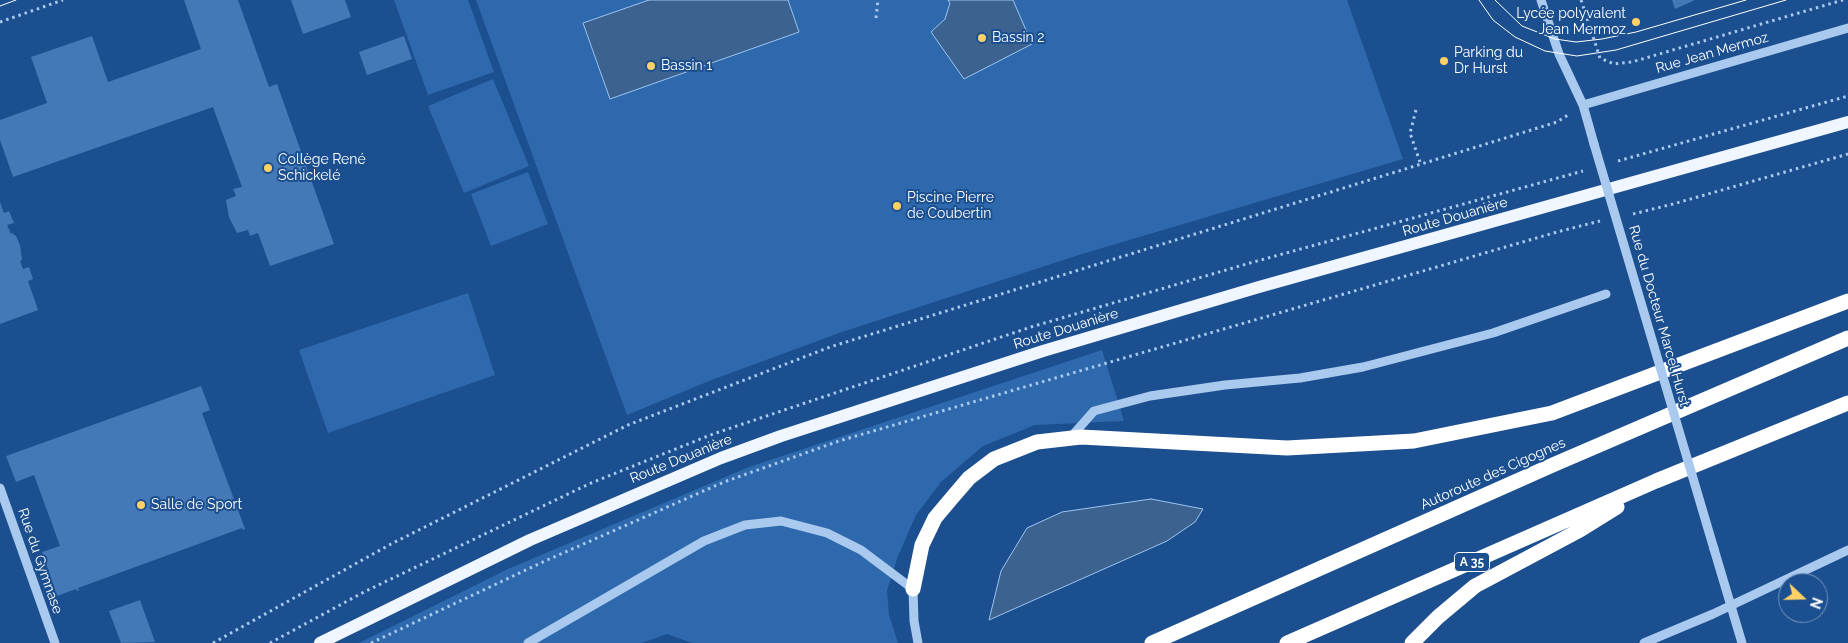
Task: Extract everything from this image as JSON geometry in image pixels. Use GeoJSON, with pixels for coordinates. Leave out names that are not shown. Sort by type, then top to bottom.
{"type":"FeatureCollection","features":[{"type":"Feature","properties":{"kind":"highway"},"geometry":{"type":"LineString","coordinates":[[913,589],[922,545],[935,518],[969,478],[994,458],[1037,442],[1071,437],[1287,448],[1414,441],[1552,412],[1848,301]]}},
{"type":"Feature","properties":{"kind":"highway","name":"Autoroute des Cigognes"},"geometry":{"type":"LineString","coordinates":[[1152,643],[1555,464],[1848,338]]}},
{"type":"Feature","properties":{"kind":"highway","name":"A 35"},"geometry":{"type":"LineString","coordinates":[[1287,643],[1656,482],[1848,403]]}},
{"type":"Feature","properties":{"kind":"highway"},"geometry":{"type":"LineString","coordinates":[[1412,643],[1438,617],[1475,586],[1580,530],[1656,482]]}},
{"type":"Feature","properties":{"kind":"main road","name":"Route Douanière"},"geometry":{"type":"LineString","coordinates":[[320,643],[530,540],[720,458],[781,436],[1043,351],[1250,290],[1848,122]]}},
{"type":"Feature","properties":{"kind":"street","name":"Rue du Docteur Marcel Hurst"},"geometry":{"type":"LineString","coordinates":[[1541,0],[1560,54],[1583,105],[1742,643]]}},
{"type":"Feature","properties":{"kind":"street","name":"Rue Jean Mermoz"},"geometry":{"type":"LineString","coordinates":[[1583,105],[1848,28]]}},
{"type":"Feature","properties":{"kind":"street"},"geometry":{"type":"LineString","coordinates":[[1071,437],[1094,411],[1150,396],[1225,385],[1300,378],[1363,367],[1493,333],[1606,294]]}},
{"type":"Feature","properties":{"kind":"street","name":"Rue du Gymnase"},"geometry":{"type":"LineString","coordinates":[[0,488],[55,643]]}},
{"type":"Feature","properties":{"kind":"street"},"geometry":{"type":"LineString","coordinates":[[528,643],[704,541],[745,524],[781,521],[827,533],[862,550],[913,589],[914,622],[918,643]]}},
{"type":"Feature","properties":{"kind":"street"},"geometry":{"type":"LineString","coordinates":[[1644,643],[1731,605],[1848,550]]}},
{"type":"Feature","properties":{"kind":"path"},"geometry":{"type":"LineString","coordinates":[[0,22],[63,0]]}},
{"type":"Feature","properties":{"kind":"path"},"geometry":{"type":"LineString","coordinates":[[876,18],[878,0]]}},
{"type":"Feature","properties":{"kind":"path"},"geometry":{"type":"LineString","coordinates":[[1581,0],[1600,58],[1614,64],[1632,62],[1843,0]]}},
{"type":"Feature","properties":{"kind":"path"},"geometry":{"type":"LineString","coordinates":[[213,643],[391,544],[628,425],[830,347],[1558,122],[1583,105]]}},
{"type":"Feature","properties":{"kind":"path"},"geometry":{"type":"LineString","coordinates":[[1416,110],[1410,133],[1421,164]]}},
{"type":"Feature","properties":{"kind":"path"},"geometry":{"type":"LineString","coordinates":[[1625,216],[1848,154]]}},
{"type":"Feature","properties":{"kind":"path"},"geometry":{"type":"LineString","coordinates":[[371,643],[545,561],[724,482],[839,441],[1558,232],[1606,220]]}},
{"type":"Feature","properties":{"kind":"shaded area"},"geometry":{"type":"Polygon","coordinates":[[[394,0],[468,0],[494,72],[428,95],[394,0]]]}},
{"type":"Feature","properties":{"kind":"shaded area","name":"Piscine Pierre de Coubertin"},"geometry":{"type":"Polygon","coordinates":[[[476,0],[1347,0],[1403,159],[1082,254],[842,332],[709,381],[627,415],[476,0]]]}},
{"type":"Feature","properties":{"kind":"shaded area","name":"Bassin 1"},"geometry":{"type":"Polygon","coordinates":[[[649,0],[788,0],[799,32],[610,99],[583,23],[649,0]]]}},
{"type":"Feature","properties":{"kind":"shaded area","name":"Bassin 2"},"geometry":{"type":"Polygon","coordinates":[[[948,0],[1013,0],[1032,44],[964,79],[931,32],[945,19],[950,3],[948,0]]]}},
{"type":"Feature","properties":{"kind":"shaded area"},"geometry":{"type":"Polygon","coordinates":[[[493,79],[529,166],[464,193],[428,106],[493,79]]]}},
{"type":"Feature","properties":{"kind":"shaded area"},"geometry":{"type":"Polygon","coordinates":[[[528,172],[548,224],[491,246],[471,194],[528,172]]]}},
{"type":"Feature","properties":{"kind":"shaded area"},"geometry":{"type":"Polygon","coordinates":[[[468,293],[495,375],[328,433],[299,350],[468,293]]]}},
{"type":"Feature","properties":{"kind":"shaded area"},"geometry":{"type":"Polygon","coordinates":[[[1102,350],[1124,421],[1035,425],[983,446],[941,482],[916,515],[898,556],[887,591],[889,615],[898,643],[692,643],[667,634],[642,643],[359,643],[508,569],[749,467],[1102,350]]]}},
{"type":"Feature","properties":{"kind":"shaded area"},"geometry":{"type":"Polygon","coordinates":[[[1151,499],[1203,509],[1195,522],[1167,541],[989,620],[1001,571],[1027,528],[1062,512],[1151,499]]]}},
{"type":"Feature","properties":{"kind":"building"},"geometry":{"type":"Polygon","coordinates":[[[184,0],[238,0],[269,87],[277,84],[334,244],[270,266],[258,233],[250,236],[248,230],[237,233],[229,217],[226,200],[236,196],[233,189],[242,187],[213,107],[13,177],[0,140],[0,120],[47,103],[31,57],[92,36],[108,82],[201,49],[184,0]]]}},
{"type":"Feature","properties":{"kind":"building"},"geometry":{"type":"Polygon","coordinates":[[[291,0],[345,0],[351,17],[303,34],[291,0]]]}},
{"type":"Feature","properties":{"kind":"building"},"geometry":{"type":"Polygon","coordinates":[[[1672,0],[1695,0],[1675,9],[1672,0]]]}},
{"type":"Feature","properties":{"kind":"building"},"geometry":{"type":"Polygon","coordinates":[[[404,36],[412,59],[367,75],[359,52],[404,36]]]}},
{"type":"Feature","properties":{"kind":"building"},"geometry":{"type":"Polygon","coordinates":[[[0,202],[4,213],[9,211],[14,223],[7,225],[11,234],[16,236],[20,245],[22,260],[20,261],[23,269],[29,267],[33,279],[28,281],[38,310],[0,324],[0,202]]]}},
{"type":"Feature","properties":{"kind":"building","name":"Salle de Sport"},"geometry":{"type":"Polygon","coordinates":[[[201,386],[210,410],[202,413],[245,529],[243,530],[242,528],[78,588],[79,590],[77,591],[76,589],[57,596],[42,552],[60,546],[34,475],[16,482],[6,456],[201,386]]]}},
{"type":"Feature","properties":{"kind":"building"},"geometry":{"type":"Polygon","coordinates":[[[140,600],[155,642],[121,643],[109,611],[140,600]]]}},
{"type":"Feature","properties":{"kind":"tram line"},"geometry":{"type":"LineString","coordinates":[[0,6],[16,0]]}},
{"type":"Feature","properties":{"kind":"tram line"},"geometry":{"type":"LineString","coordinates":[[1479,0],[1493,20],[1515,37],[1545,51],[1577,56],[1616,50],[1786,0]]}},
{"type":"Feature","properties":{"kind":"tram line"},"geometry":{"type":"LineString","coordinates":[[1495,0],[1522,26],[1555,39],[1576,42],[1636,32],[1746,0]]}},
{"type":"Feature","properties":{"kind":"place","name":"Lycée polyvalent Jean Mermoz"},"geometry":{"type":"Point","coordinates":[1636,22]}},
{"type":"Feature","properties":{"kind":"place","name":"Bassin 2"},"geometry":{"type":"Point","coordinates":[982,38]}},
{"type":"Feature","properties":{"kind":"place","name":"Parking du Dr Hurst"},"geometry":{"type":"Point","coordinates":[1444,61]}},
{"type":"Feature","properties":{"kind":"place","name":"Bassin 1"},"geometry":{"type":"Point","coordinates":[651,66]}},
{"type":"Feature","properties":{"kind":"place","name":"Collège René Schickelé"},"geometry":{"type":"Point","coordinates":[268,168]}},
{"type":"Feature","properties":{"kind":"place","name":"Piscine Pierre de Coubertin"},"geometry":{"type":"Point","coordinates":[897,206]}},
{"type":"Feature","properties":{"kind":"place","name":"Salle de Sport"},"geometry":{"type":"Point","coordinates":[141,505]}}]}
